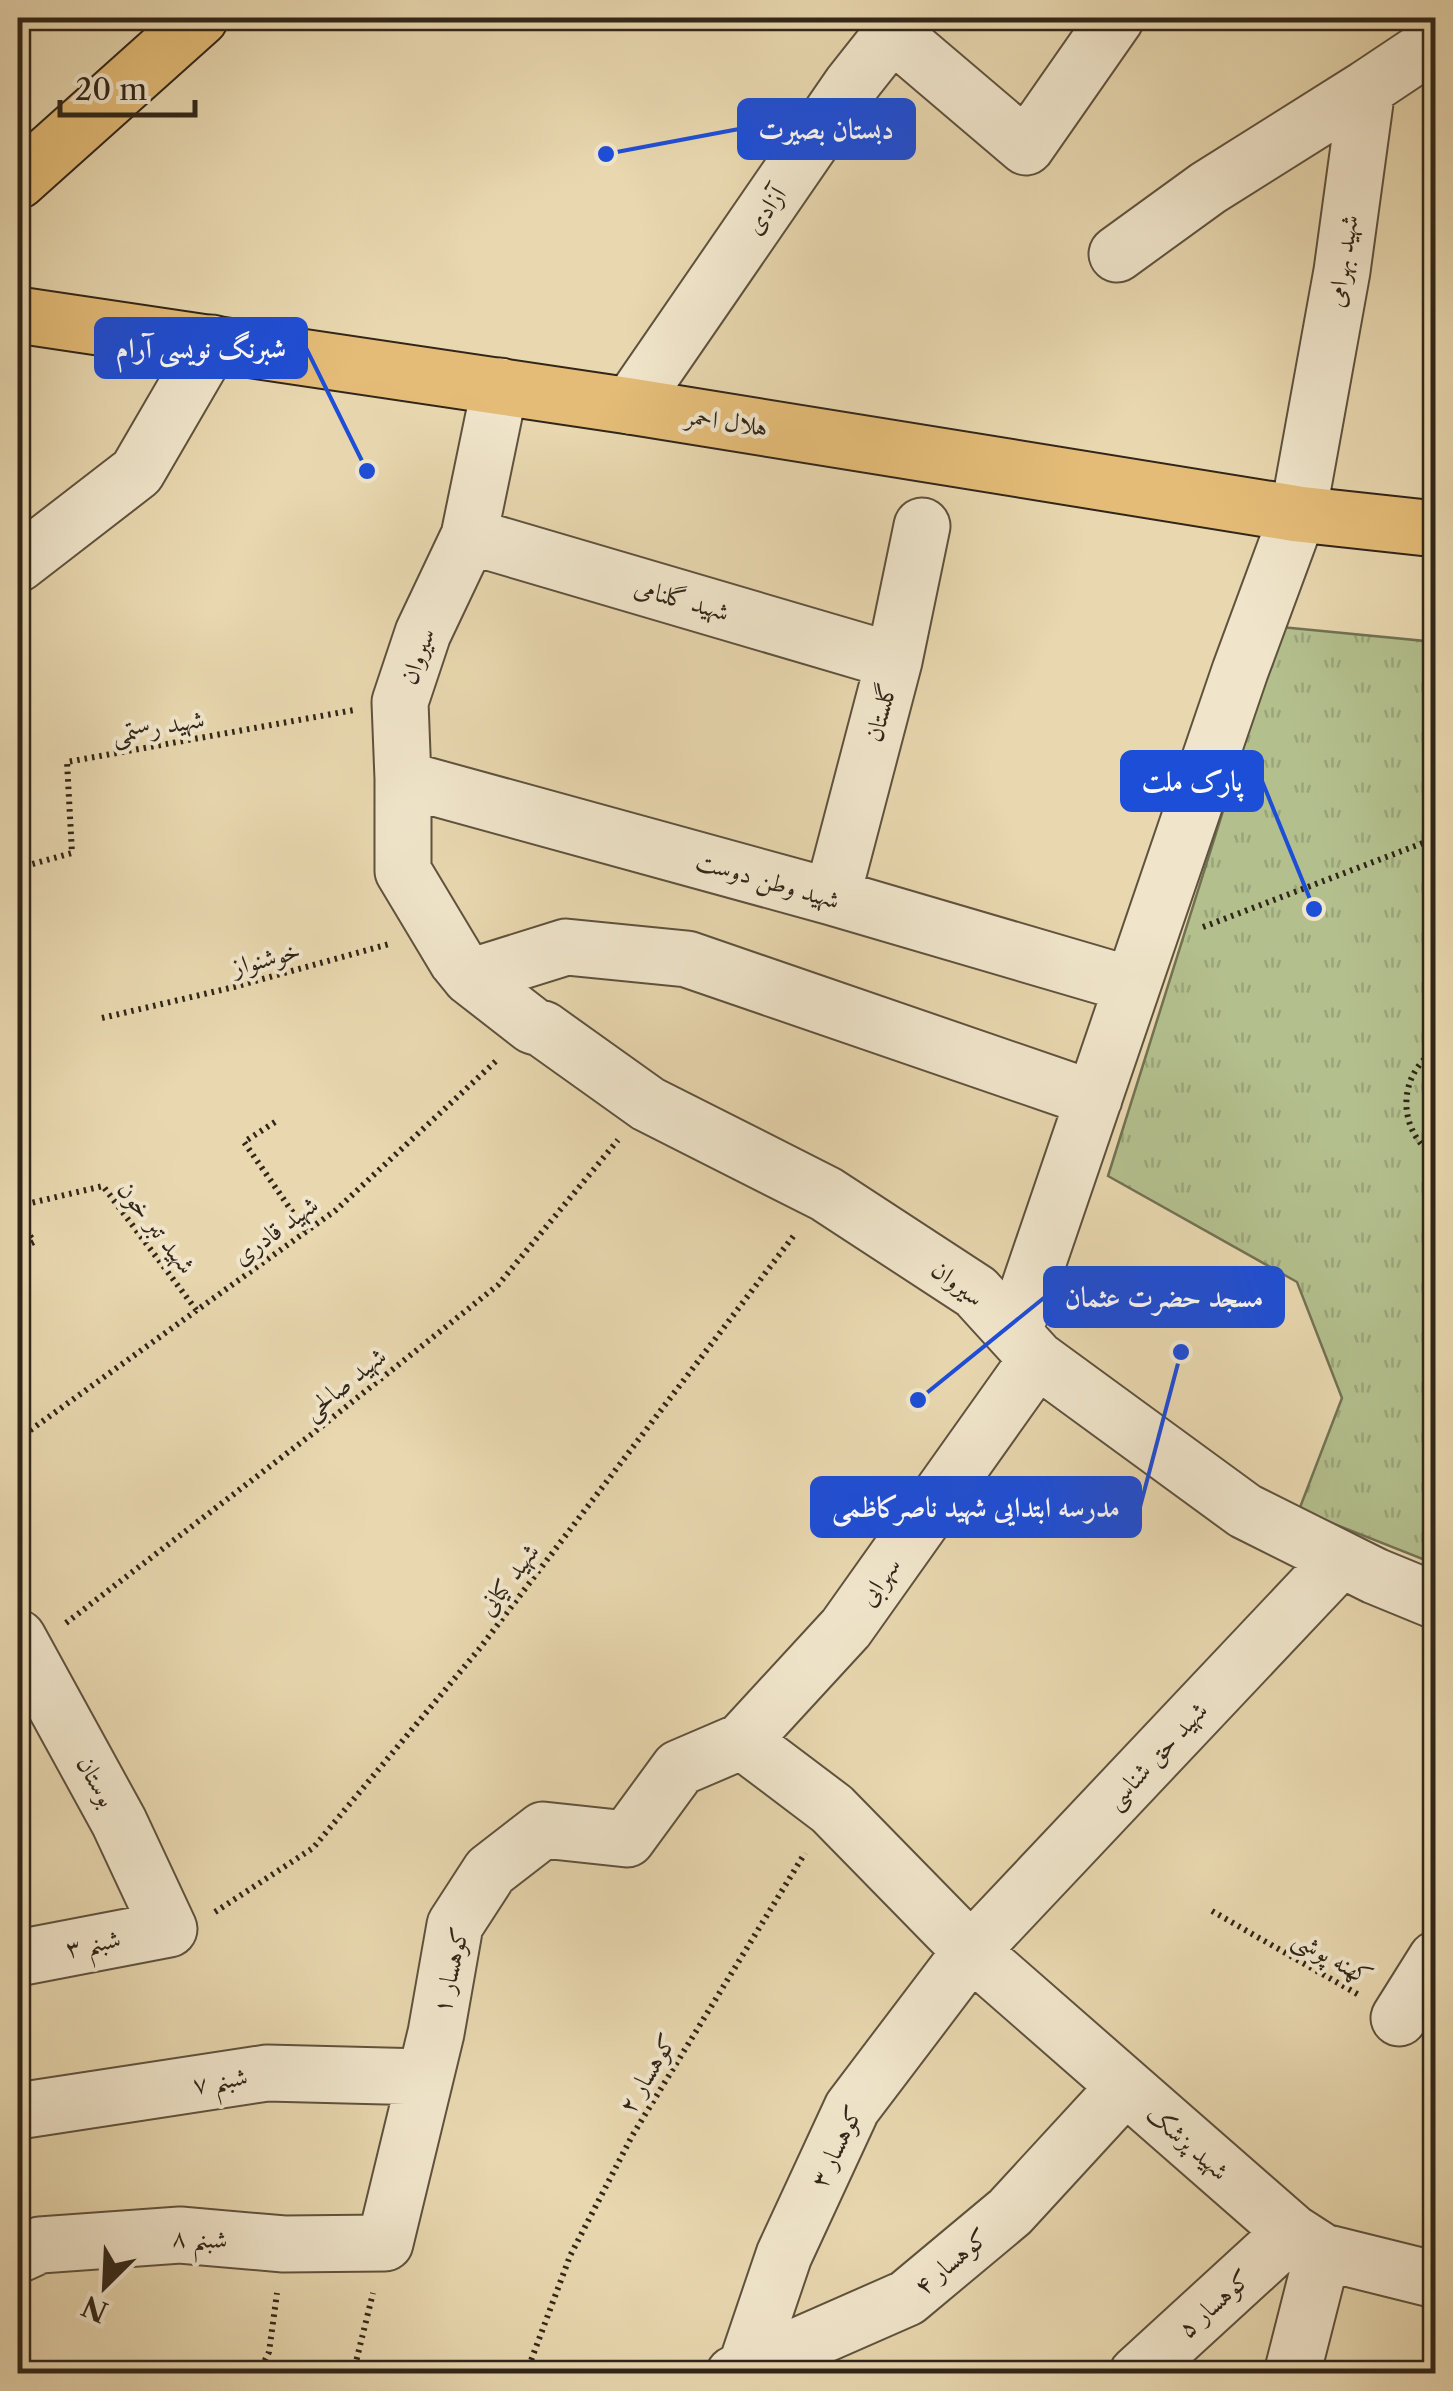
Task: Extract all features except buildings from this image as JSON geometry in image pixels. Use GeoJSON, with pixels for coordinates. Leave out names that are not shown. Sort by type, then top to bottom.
{"type":"FeatureCollection","features":[{"type":"Feature","properties":{"kind":"main road"},"geometry":{"type":"LineString","coordinates":[[18,182],[200,18]]}},
{"type":"Feature","properties":{"kind":"main road","name":"هلال احمر"},"geometry":{"type":"LineString","coordinates":[[18,315],[630,406],[1298,514],[1436,528]]}},
{"type":"Feature","properties":{"kind":"street"},"geometry":{"type":"LineString","coordinates":[[898,25],[1026,147],[1116,18]]}},
{"type":"Feature","properties":{"kind":"street","name":"آزادی"},"geometry":{"type":"LineString","coordinates":[[630,406],[851,85],[898,25]]}},
{"type":"Feature","properties":{"kind":"street"},"geometry":{"type":"LineString","coordinates":[[1117,254],[1208,188],[1436,42]]}},
{"type":"Feature","properties":{"kind":"street","name":"شهید بهرامی"},"geometry":{"type":"LineString","coordinates":[[1152,931],[1298,514],[1342,270],[1367,88]]}},
{"type":"Feature","properties":{"kind":"street"},"geometry":{"type":"LineString","coordinates":[[22,579],[137,472],[212,343]]}},
{"type":"Feature","properties":{"kind":"street","name":"سیروان"},"geometry":{"type":"LineString","coordinates":[[500,386],[470,536],[423,633],[400,702],[403,871],[470,977],[533,1026],[543,1029],[648,1104],[826,1194],[976,1292],[1025,1346],[1245,1511],[1436,1601]]}},
{"type":"Feature","properties":{"kind":"street","name":"گلستان"},"geometry":{"type":"LineString","coordinates":[[832,897],[894,661],[922,526]]}},
{"type":"Feature","properties":{"kind":"street","name":"شهید گلنامی"},"geometry":{"type":"LineString","coordinates":[[470,536],[894,661]]}},
{"type":"Feature","properties":{"kind":"street","name":"شهید وطن دوست"},"geometry":{"type":"LineString","coordinates":[[403,779],[832,897],[1132,985]]}},
{"type":"Feature","properties":{"kind":"street","name":"سهرابی"},"geometry":{"type":"LineString","coordinates":[[742,1741],[846,1628],[1025,1346],[1094,1099],[1152,931]]}},
{"type":"Feature","properties":{"kind":"street"},"geometry":{"type":"LineString","coordinates":[[470,977],[566,947],[688,960],[1094,1099]]}},
{"type":"Feature","properties":{"kind":"street","name":"شهید حق شناسی"},"geometry":{"type":"LineString","coordinates":[[971,1951],[1341,1559]]}},
{"type":"Feature","properties":{"kind":"street","name":"بوستان"},"geometry":{"type":"LineString","coordinates":[[22,1645],[119,1822],[169,1929]]}},
{"type":"Feature","properties":{"kind":"street","name":"شهید پزشک"},"geometry":{"type":"LineString","coordinates":[[742,1741],[832,1809],[971,1951],[1308,2242],[1436,2280]]}},
{"type":"Feature","properties":{"kind":"street","name":"کوهسار ۱"},"geometry":{"type":"LineString","coordinates":[[385,2243],[436,2033],[455,1925],[490,1871],[543,1830],[627,1838],[678,1768],[742,1741]]}},
{"type":"Feature","properties":{"kind":"street","name":"شبنم ۳"},"geometry":{"type":"LineString","coordinates":[[18,1958],[169,1929]]}},
{"type":"Feature","properties":{"kind":"street","name":"کوهسار ۳"},"geometry":{"type":"LineString","coordinates":[[740,2370],[784,2256],[852,2108],[971,1951]]}},
{"type":"Feature","properties":{"kind":"street"},"geometry":{"type":"LineString","coordinates":[[1399,2018],[1436,1959]]}},
{"type":"Feature","properties":{"kind":"street","name":"شبنم ۷"},"geometry":{"type":"LineString","coordinates":[[18,2140],[267,2073],[425,2077]]}},
{"type":"Feature","properties":{"kind":"street","name":"کوهسار ۴"},"geometry":{"type":"LineString","coordinates":[[740,2370],[907,2298],[1010,2212],[1125,2087]]}},
{"type":"Feature","properties":{"kind":"street","name":"شبنم ۸"},"geometry":{"type":"LineString","coordinates":[[18,2254],[40,2246],[180,2235],[284,2244],[385,2243]]}},
{"type":"Feature","properties":{"kind":"street"},"geometry":{"type":"LineString","coordinates":[[1292,2374],[1308,2242]]}},
{"type":"Feature","properties":{"kind":"street","name":"کوهسار ۵"},"geometry":{"type":"LineString","coordinates":[[1136,2374],[1308,2242]]}},
{"type":"Feature","properties":{"kind":"path","name":"شهید رستمی"},"geometry":{"type":"LineString","coordinates":[[18,868],[72,853],[67,762],[400,702]]}},
{"type":"Feature","properties":{"kind":"path"},"geometry":{"type":"LineString","coordinates":[[1152,931],[1204,927],[1436,838]]}},
{"type":"Feature","properties":{"kind":"path","name":"خوشنواز"},"geometry":{"type":"LineString","coordinates":[[102,1018],[234,987],[439,930]]}},
{"type":"Feature","properties":{"kind":"path","name":"شهید قادری"},"geometry":{"type":"LineString","coordinates":[[18,1439],[336,1210],[533,1026]]}},
{"type":"Feature","properties":{"kind":"path"},"geometry":{"type":"LineString","coordinates":[[1436,1050],[1415,1069],[1406,1089],[1411,1132],[1424,1150],[1436,1157]]}},
{"type":"Feature","properties":{"kind":"path","name":"شهید صالحی"},"geometry":{"type":"LineString","coordinates":[[22,1645],[312,1434],[498,1285],[648,1104]]}},
{"type":"Feature","properties":{"kind":"path"},"geometry":{"type":"LineString","coordinates":[[275,1122],[244,1142],[307,1232]]}},
{"type":"Feature","properties":{"kind":"path","name":"شهید تبر خون"},"geometry":{"type":"LineString","coordinates":[[18,1206],[103,1186],[197,1312]]}},
{"type":"Feature","properties":{"kind":"path","name":"شهید کیانی"},"geometry":{"type":"LineString","coordinates":[[169,1929],[196,1924],[313,1848],[480,1648],[826,1194]]}},
{"type":"Feature","properties":{"kind":"path"},"geometry":{"type":"LineString","coordinates":[[18,1217],[34,1242],[18,1250]]}},
{"type":"Feature","properties":{"kind":"path","name":"کوهسار ۲"},"geometry":{"type":"LineString","coordinates":[[526,2374],[570,2256],[632,2136],[832,1809]]}},
{"type":"Feature","properties":{"kind":"path","name":"کهنه پوشی"},"geometry":{"type":"LineString","coordinates":[[1212,1911],[1399,2018]]}},
{"type":"Feature","properties":{"kind":"path"},"geometry":{"type":"LineString","coordinates":[[353,2374],[385,2243]]}},
{"type":"Feature","properties":{"kind":"path"},"geometry":{"type":"LineString","coordinates":[[258,2374],[268,2352],[284,2244]]}},
{"type":"Feature","properties":{"kind":"green space"},"geometry":{"type":"Polygon","coordinates":[[[1281,627],[1435,642],[1435,1564],[1299,1510],[1342,1398],[1297,1282],[1108,1176],[1281,627]]]}},
{"type":"Feature","properties":{"kind":"place","name":"دبستان بصیرت"},"geometry":{"type":"Point","coordinates":[606,154]}},
{"type":"Feature","properties":{"kind":"place","name":"شبرنگ نویسی آرام"},"geometry":{"type":"Point","coordinates":[367,471]}},
{"type":"Feature","properties":{"kind":"place","name":"پارک ملت"},"geometry":{"type":"Point","coordinates":[1314,909]}},
{"type":"Feature","properties":{"kind":"place","name":"مدرسه ابتدایی شهید ناصرکاظمی"},"geometry":{"type":"Point","coordinates":[1181,1352]}},
{"type":"Feature","properties":{"kind":"place","name":"مسجد حضرت عثمان"},"geometry":{"type":"Point","coordinates":[918,1400]}}]}
